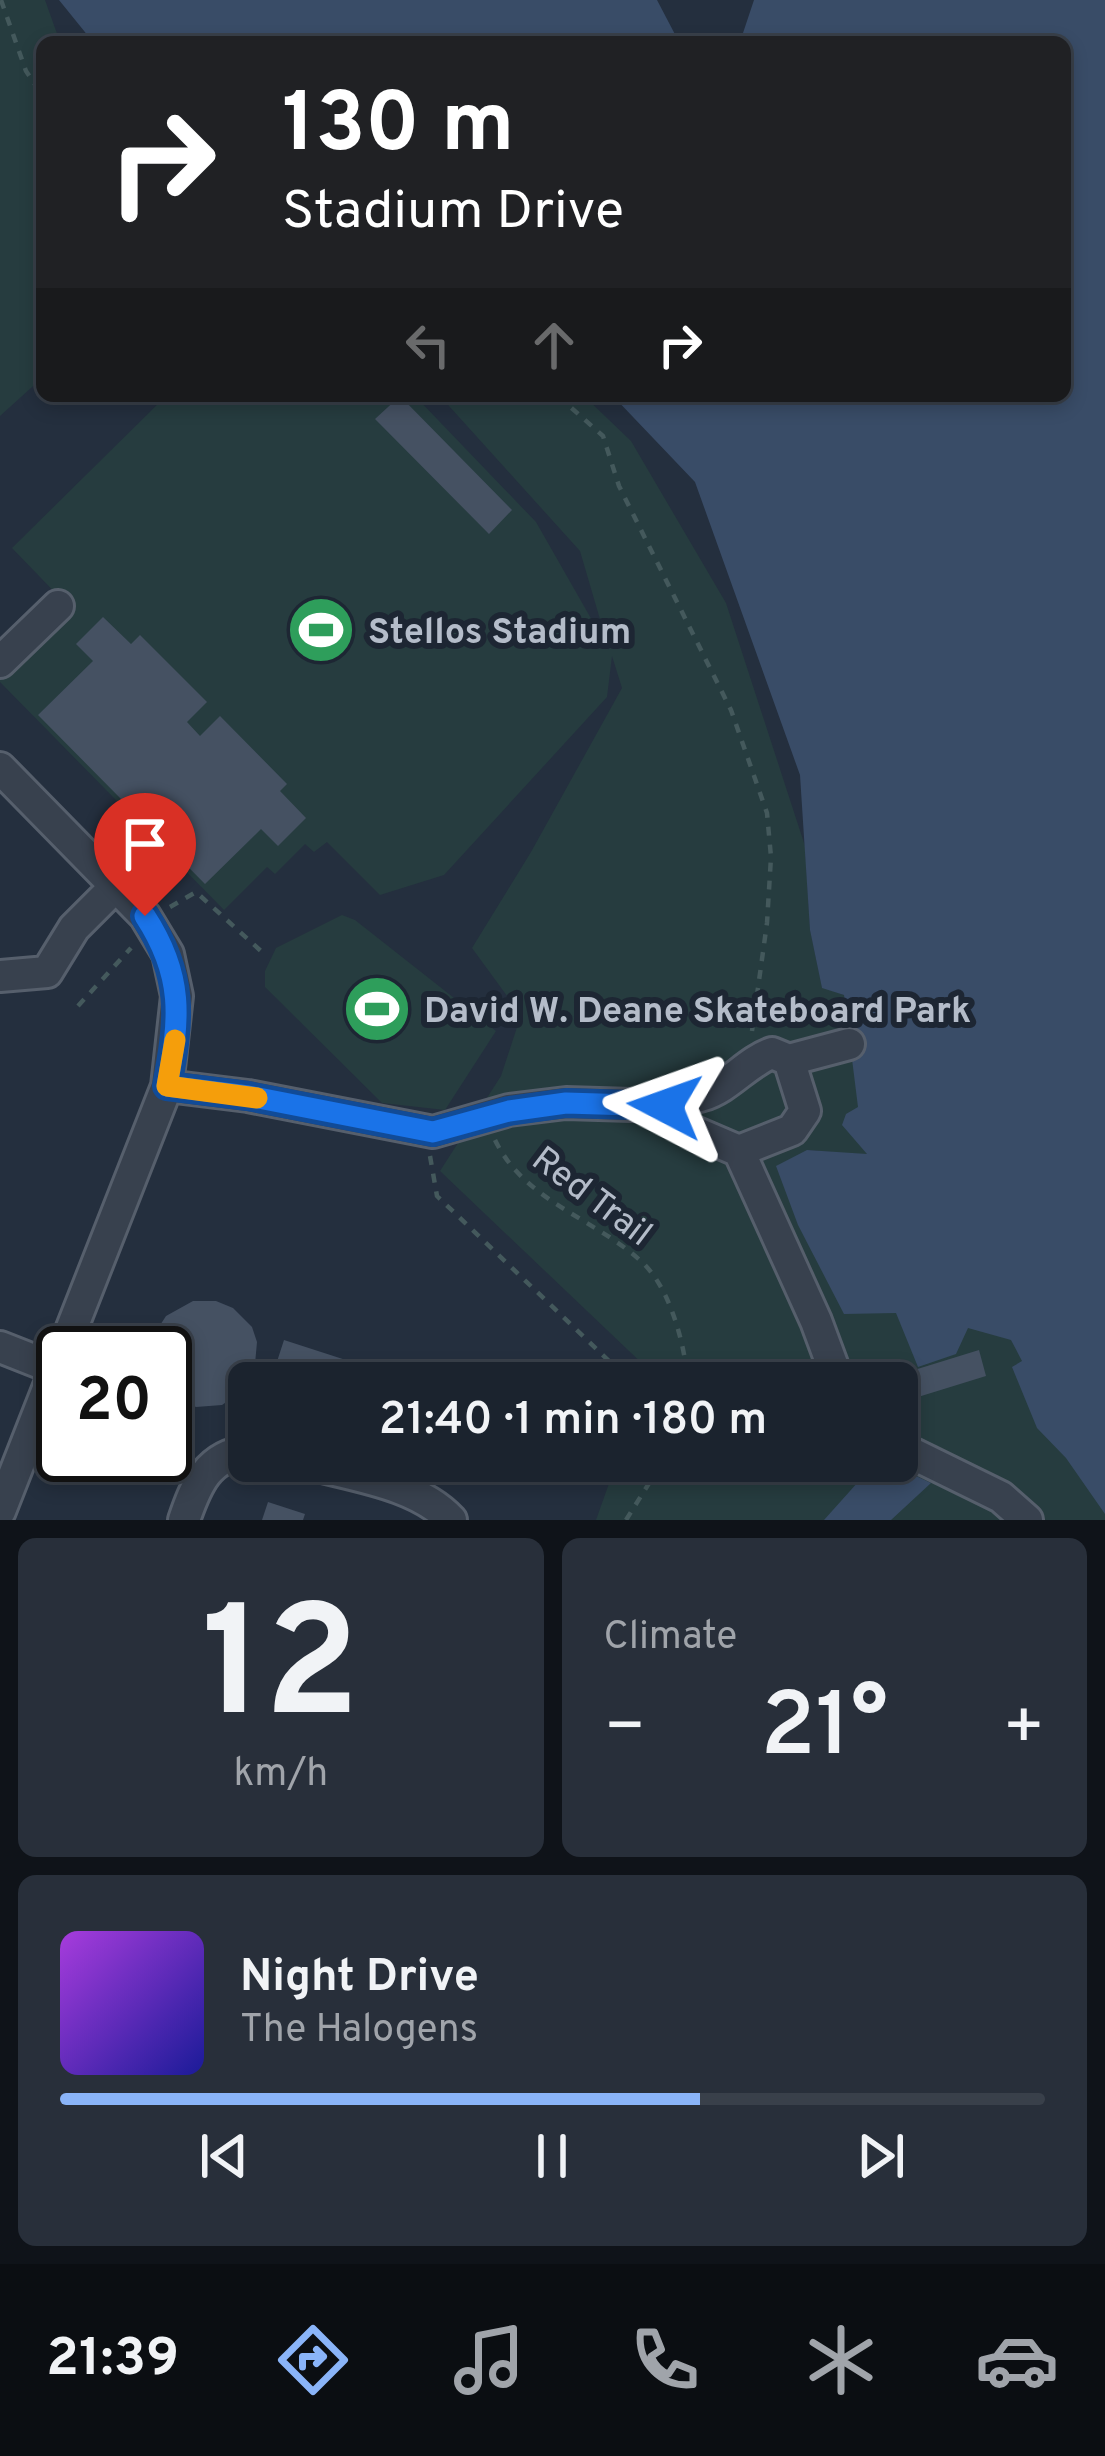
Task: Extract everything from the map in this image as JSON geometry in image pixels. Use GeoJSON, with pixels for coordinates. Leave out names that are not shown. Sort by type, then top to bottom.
{"type":"FeatureCollection","features":[{"type":"Feature","properties":{"kind":"street"},"geometry":{"type":"LineString","coordinates":[[0,662],[58,606]]}},
{"type":"Feature","properties":{"kind":"street"},"geometry":{"type":"LineString","coordinates":[[0,768],[117,884],[160,938],[173,971],[176,1028],[167,1086],[73,1326]]}},
{"type":"Feature","properties":{"kind":"street"},"geometry":{"type":"LineString","coordinates":[[0,976],[47,972],[74,928],[117,884]]}},
{"type":"Feature","properties":{"kind":"street"},"geometry":{"type":"LineString","coordinates":[[167,1086],[248,1096],[433,1132],[566,1103],[665,1106],[676,1098],[706,1095],[751,1060],[772,1053],[789,1060],[849,1044]]}},
{"type":"Feature","properties":{"kind":"street"},"geometry":{"type":"LineString","coordinates":[[739,1151],[792,1130],[805,1111],[789,1060]]}},
{"type":"Feature","properties":{"kind":"street"},"geometry":{"type":"LineString","coordinates":[[665,1106],[670,1118],[683,1127],[739,1151],[831,1362]]}},
{"type":"Feature","properties":{"kind":"street"},"geometry":{"type":"LineString","coordinates":[[0,1347],[36,1361]]}},
{"type":"Feature","properties":{"kind":"street"},"geometry":{"type":"LineString","coordinates":[[0,1511],[36,1420]]}},
{"type":"Feature","properties":{"kind":"street"},"geometry":{"type":"LineString","coordinates":[[918,1456],[1001,1497],[1028,1520]]}},
{"type":"Feature","properties":{"kind":"street"},"geometry":{"type":"LineString","coordinates":[[184,1520],[208,1468],[228,1460]]}},
{"type":"Feature","properties":{"kind":"street"},"geometry":{"type":"LineString","coordinates":[[372,1482],[432,1502],[451,1520]]}},
{"type":"Feature","properties":{"kind":"path"},"geometry":{"type":"LineString","coordinates":[[2,0],[26,71],[36,86]]}},
{"type":"Feature","properties":{"kind":"path"},"geometry":{"type":"LineString","coordinates":[[565,402],[603,436],[619,486],[731,710],[767,813],[771,856],[767,923],[753,999],[751,1060]]}},
{"type":"Feature","properties":{"kind":"path"},"geometry":{"type":"LineString","coordinates":[[170,907],[196,892],[262,952]]}},
{"type":"Feature","properties":{"kind":"path"},"geometry":{"type":"LineString","coordinates":[[79,1006],[140,939]]}},
{"type":"Feature","properties":{"kind":"path","name":"Red Trail"},"geometry":{"type":"LineString","coordinates":[[484,1119],[508,1166],[538,1193],[643,1263],[657,1280],[687,1362]]}},
{"type":"Feature","properties":{"kind":"path"},"geometry":{"type":"LineString","coordinates":[[429,1151],[437,1196],[610,1362]]}},
{"type":"Feature","properties":{"kind":"path"},"geometry":{"type":"LineString","coordinates":[[626,1520],[650,1482]]}},
{"type":"Feature","properties":{"kind":"green space"},"geometry":{"type":"Polygon","coordinates":[[[0,0],[45,0],[58,36],[36,36],[36,383],[0,416],[0,0]]]}},
{"type":"Feature","properties":{"kind":"green space"},"geometry":{"type":"Polygon","coordinates":[[[160,402],[421,402],[536,522],[609,650],[580,551],[445,402],[590,402],[631,441],[726,603],[805,846],[810,929],[822,987],[844,995],[868,1155],[807,1150],[1105,1254],[1105,1520],[596,1520],[610,1482],[918,1482],[918,1362],[641,1362],[440,1171],[501,1076],[521,1015],[472,948],[622,688],[612,656],[607,697],[444,875],[380,895],[327,842],[314,852],[305,844],[275,874],[267,867],[224,910],[0,682],[0,674],[68,606],[12,548],[160,402]]]}},
{"type":"Feature","properties":{"kind":"green space","name":"David W. Deane Skateboard Park"},"geometry":{"type":"Polygon","coordinates":[[[342,915],[355,920],[496,1031],[445,1110],[382,1103],[265,987],[265,971],[276,948],[342,915]]]}},
{"type":"Feature","properties":{"kind":"water"},"geometry":{"type":"Polygon","coordinates":[[[59,0],[657,0],[676,36],[88,36],[59,0]]]}},
{"type":"Feature","properties":{"kind":"water"},"geometry":{"type":"Polygon","coordinates":[[[754,0],[1105,0],[1105,1514],[1066,1458],[1037,1428],[1012,1367],[1022,1361],[1011,1340],[968,1328],[956,1354],[918,1367],[896,1313],[844,1314],[798,1225],[776,1166],[807,1150],[867,1154],[842,1125],[846,1114],[858,1107],[844,995],[822,988],[810,930],[800,775],[695,482],[619,402],[1071,402],[1071,36],[742,36],[754,0]]]}},
{"type":"Feature","properties":{"kind":"water"},"geometry":{"type":"Polygon","coordinates":[[[918,1477],[931,1483],[891,1520],[824,1520],[858,1482],[918,1482],[918,1477]]]}},
{"type":"Feature","properties":{"kind":"building"},"geometry":{"type":"Polygon","coordinates":[[[393,402],[406,402],[512,510],[489,534],[375,419],[393,402]]]}},
{"type":"Feature","properties":{"kind":"building"},"geometry":{"type":"Polygon","coordinates":[[[103,617],[131,644],[140,635],[207,702],[187,722],[200,736],[220,716],[287,784],[280,791],[306,818],[278,846],[261,829],[205,884],[38,715],[93,661],[76,644],[103,617]]]}},
{"type":"Feature","properties":{"kind":"building"},"geometry":{"type":"Polygon","coordinates":[[[193,1301],[216,1301],[233,1308],[252,1327],[257,1342],[255,1362],[228,1362],[228,1401],[222,1405],[192,1405],[192,1326],[160,1326],[166,1316],[193,1301]]]}},
{"type":"Feature","properties":{"kind":"building"},"geometry":{"type":"Polygon","coordinates":[[[284,1340],[352,1362],[277,1362],[284,1340]]]}},
{"type":"Feature","properties":{"kind":"building"},"geometry":{"type":"Polygon","coordinates":[[[979,1350],[986,1376],[918,1397],[918,1369],[979,1350]]]}},
{"type":"Feature","properties":{"kind":"building"},"geometry":{"type":"Polygon","coordinates":[[[268,1502],[305,1514],[303,1520],[262,1520],[268,1502]]]}},
{"type":"Feature","properties":{"kind":"slow traffic"},"geometry":{"type":"LineString","coordinates":[[175,1040],[167,1086],[257,1098]]}},
{"type":"Feature","properties":{"kind":"place","name":"Stellos Stadium"},"geometry":{"type":"Point","coordinates":[321,630]}},
{"type":"Feature","properties":{"kind":"place","name":"David W. Deane Skateboard Park"},"geometry":{"type":"Point","coordinates":[377,1009]}},
{"type":"Feature","properties":{"kind":"route"},"geometry":{"type":"LineString","coordinates":[[145,916],[168,954],[178,996],[167,1086],[248,1096],[433,1132],[509,1111],[566,1103],[665,1106]]}}]}
